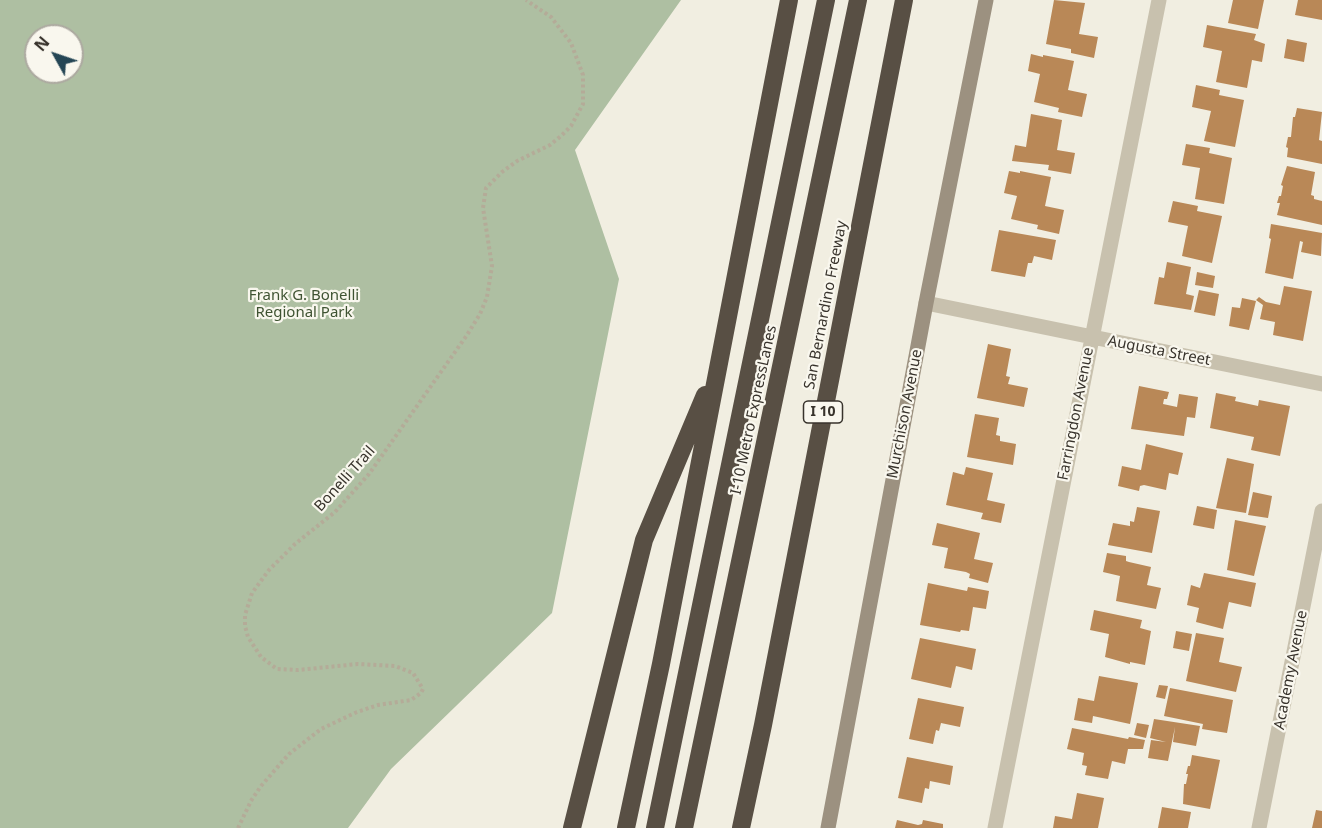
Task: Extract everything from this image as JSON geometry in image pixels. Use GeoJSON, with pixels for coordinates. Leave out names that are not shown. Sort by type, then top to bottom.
{"type":"FeatureCollection","features":[{"type":"Feature","properties":{"kind":"highway"},"geometry":{"type":"LineString","coordinates":[[626,828],[661,664],[789,0]]}},
{"type":"Feature","properties":{"kind":"highway","name":"I-10 Metro ExpressLanes"},"geometry":{"type":"LineString","coordinates":[[655,828],[826,0]]}},
{"type":"Feature","properties":{"kind":"highway","name":"I-10 Metro ExpressLanes"},"geometry":{"type":"LineString","coordinates":[[684,828],[858,0]]}},
{"type":"Feature","properties":{"kind":"highway","name":"San Bernardino Freeway"},"geometry":{"type":"LineString","coordinates":[[741,828],[904,0]]}},
{"type":"Feature","properties":{"kind":"highway"},"geometry":{"type":"LineString","coordinates":[[572,828],[644,540],[720,360]]}},
{"type":"Feature","properties":{"kind":"street","name":"Murchison Avenue"},"geometry":{"type":"LineString","coordinates":[[828,828],[926,303],[986,0]]}},
{"type":"Feature","properties":{"kind":"street","name":"Farringdon Avenue"},"geometry":{"type":"LineString","coordinates":[[995,828],[1158,0]]}},
{"type":"Feature","properties":{"kind":"street","name":"Augusta Street"},"geometry":{"type":"LineString","coordinates":[[926,303],[1322,384]]}},
{"type":"Feature","properties":{"kind":"street","name":"Academy Avenue"},"geometry":{"type":"LineString","coordinates":[[1259,828],[1322,511]]}},
{"type":"Feature","properties":{"kind":"path","name":"Bonelli Trail"},"geometry":{"type":"LineString","coordinates":[[238,828],[261,786],[289,754],[321,729],[378,705],[411,700],[421,693],[423,688],[413,674],[395,666],[358,664],[298,670],[277,669],[261,657],[248,637],[245,615],[252,593],[269,570],[295,544],[335,512],[369,474],[480,314],[487,297],[492,266],[483,208],[486,188],[518,161],[550,145],[561,136],[571,126],[583,104],[583,75],[571,43],[551,17],[526,0]]}},
{"type":"Feature","properties":{"kind":"green space","name":"Frank G. Bonelli Regional Park"},"geometry":{"type":"Polygon","coordinates":[[[0,0],[681,0],[575,150],[619,279],[552,613],[391,769],[348,828],[0,828],[0,0]]]}},
{"type":"Feature","properties":{"kind":"building"},"geometry":{"type":"Polygon","coordinates":[[[1054,0],[1085,3],[1079,34],[1098,37],[1094,58],[1071,53],[1071,49],[1046,44],[1054,0]]]}},
{"type":"Feature","properties":{"kind":"building"},"geometry":{"type":"Polygon","coordinates":[[[1233,0],[1264,0],[1258,29],[1228,23],[1233,0]]]}},
{"type":"Feature","properties":{"kind":"building"},"geometry":{"type":"Polygon","coordinates":[[[1298,0],[1322,0],[1322,20],[1295,15],[1298,0]]]}},
{"type":"Feature","properties":{"kind":"building"},"geometry":{"type":"Polygon","coordinates":[[[1207,25],[1256,34],[1254,40],[1265,44],[1262,62],[1252,60],[1247,88],[1216,82],[1222,51],[1203,47],[1207,25]]]}},
{"type":"Feature","properties":{"kind":"building"},"geometry":{"type":"Polygon","coordinates":[[[1287,39],[1307,43],[1304,62],[1284,58],[1287,39]]]}},
{"type":"Feature","properties":{"kind":"building"},"geometry":{"type":"Polygon","coordinates":[[[1031,54],[1074,61],[1068,90],[1087,94],[1082,117],[1058,112],[1059,108],[1034,102],[1040,74],[1028,71],[1031,54]]]}},
{"type":"Feature","properties":{"kind":"building"},"geometry":{"type":"Polygon","coordinates":[[[1196,85],[1220,90],[1219,95],[1244,100],[1235,147],[1204,141],[1211,111],[1192,107],[1196,85]]]}},
{"type":"Feature","properties":{"kind":"building"},"geometry":{"type":"Polygon","coordinates":[[[1297,108],[1322,112],[1319,140],[1322,141],[1322,164],[1287,157],[1288,137],[1291,137],[1293,117],[1295,117],[1297,108]]]}},
{"type":"Feature","properties":{"kind":"building"},"geometry":{"type":"Polygon","coordinates":[[[1031,114],[1062,120],[1057,150],[1075,153],[1071,174],[1048,170],[1049,165],[1012,161],[1015,145],[1026,147],[1031,114]]]}},
{"type":"Feature","properties":{"kind":"building"},"geometry":{"type":"Polygon","coordinates":[[[1186,144],[1210,148],[1209,153],[1232,158],[1224,204],[1195,199],[1200,168],[1182,165],[1186,144]]]}},
{"type":"Feature","properties":{"kind":"building"},"geometry":{"type":"Polygon","coordinates":[[[1287,166],[1315,172],[1311,195],[1314,199],[1322,201],[1322,225],[1277,215],[1280,203],[1277,203],[1281,196],[1283,186],[1281,185],[1287,166]]]}},
{"type":"Feature","properties":{"kind":"building"},"geometry":{"type":"Polygon","coordinates":[[[1009,171],[1051,177],[1045,206],[1064,210],[1059,234],[1037,229],[1038,225],[1011,219],[1017,196],[1004,193],[1009,171]]]}},
{"type":"Feature","properties":{"kind":"building"},"geometry":{"type":"Polygon","coordinates":[[[1173,201],[1198,206],[1197,211],[1222,216],[1212,263],[1182,256],[1188,226],[1168,222],[1173,201]]]}},
{"type":"Feature","properties":{"kind":"building"},"geometry":{"type":"Polygon","coordinates":[[[1271,224],[1322,233],[1321,256],[1301,252],[1303,242],[1300,241],[1293,279],[1265,273],[1271,239],[1269,238],[1271,224]]]}},
{"type":"Feature","properties":{"kind":"building"},"geometry":{"type":"Polygon","coordinates":[[[999,230],[1056,240],[1052,260],[1034,256],[1032,263],[1028,263],[1025,277],[991,271],[999,230]]]}},
{"type":"Feature","properties":{"kind":"building"},"geometry":{"type":"Polygon","coordinates":[[[1167,262],[1191,267],[1186,294],[1194,296],[1191,310],[1154,304],[1159,277],[1164,278],[1167,262]]]}},
{"type":"Feature","properties":{"kind":"building"},"geometry":{"type":"Polygon","coordinates":[[[1197,272],[1215,276],[1213,288],[1195,285],[1197,272]]]}},
{"type":"Feature","properties":{"kind":"building"},"geometry":{"type":"Polygon","coordinates":[[[1284,286],[1312,291],[1303,341],[1273,335],[1275,322],[1260,319],[1263,305],[1256,300],[1259,297],[1266,302],[1280,305],[1284,286]]]}},
{"type":"Feature","properties":{"kind":"building"},"geometry":{"type":"Polygon","coordinates":[[[1199,290],[1219,294],[1215,316],[1194,312],[1199,290]]]}},
{"type":"Feature","properties":{"kind":"building"},"geometry":{"type":"Polygon","coordinates":[[[1242,298],[1256,301],[1249,330],[1229,326],[1232,307],[1240,308],[1242,298]]]}},
{"type":"Feature","properties":{"kind":"building"},"geometry":{"type":"Polygon","coordinates":[[[988,344],[1011,349],[1006,376],[1010,377],[1008,384],[1028,388],[1024,407],[977,398],[988,344]]]}},
{"type":"Feature","properties":{"kind":"building"},"geometry":{"type":"Polygon","coordinates":[[[1139,386],[1169,392],[1163,404],[1177,407],[1179,394],[1198,397],[1195,418],[1187,417],[1184,436],[1131,429],[1139,386]]]}},
{"type":"Feature","properties":{"kind":"building"},"geometry":{"type":"Polygon","coordinates":[[[1216,393],[1236,397],[1235,401],[1258,406],[1259,400],[1290,406],[1280,456],[1251,450],[1254,437],[1210,428],[1216,393]]]}},
{"type":"Feature","properties":{"kind":"building"},"geometry":{"type":"Polygon","coordinates":[[[975,414],[999,418],[996,435],[1000,436],[1000,441],[1016,444],[1013,465],[967,457],[975,414]]]}},
{"type":"Feature","properties":{"kind":"building"},"geometry":{"type":"Polygon","coordinates":[[[1146,444],[1183,453],[1178,475],[1169,473],[1166,490],[1144,485],[1140,486],[1139,491],[1118,486],[1122,466],[1141,470],[1146,444]]]}},
{"type":"Feature","properties":{"kind":"building"},"geometry":{"type":"Polygon","coordinates":[[[1227,458],[1254,464],[1246,513],[1216,508],[1227,458]]]}},
{"type":"Feature","properties":{"kind":"building"},"geometry":{"type":"Polygon","coordinates":[[[966,467],[993,473],[987,500],[1005,504],[1001,523],[981,519],[983,513],[946,505],[953,472],[964,475],[966,467]]]}},
{"type":"Feature","properties":{"kind":"building"},"geometry":{"type":"Polygon","coordinates":[[[1253,492],[1272,496],[1268,518],[1248,515],[1253,492]]]}},
{"type":"Feature","properties":{"kind":"building"},"geometry":{"type":"Polygon","coordinates":[[[1197,506],[1217,510],[1214,529],[1193,525],[1197,506]]]}},
{"type":"Feature","properties":{"kind":"building"},"geometry":{"type":"Polygon","coordinates":[[[1137,507],[1160,511],[1152,553],[1108,545],[1113,523],[1130,526],[1130,521],[1134,522],[1137,507]]]}},
{"type":"Feature","properties":{"kind":"building"},"geometry":{"type":"Polygon","coordinates":[[[1235,520],[1266,526],[1254,576],[1227,570],[1235,520]]]}},
{"type":"Feature","properties":{"kind":"building"},"geometry":{"type":"Polygon","coordinates":[[[937,523],[980,533],[974,559],[993,563],[988,583],[969,578],[970,574],[966,572],[944,568],[948,548],[932,545],[937,523]]]}},
{"type":"Feature","properties":{"kind":"building"},"geometry":{"type":"Polygon","coordinates":[[[1107,553],[1126,556],[1126,561],[1151,567],[1147,585],[1161,588],[1156,609],[1116,601],[1120,576],[1103,572],[1107,553]]]}},
{"type":"Feature","properties":{"kind":"building"},"geometry":{"type":"Polygon","coordinates":[[[1204,573],[1256,583],[1251,607],[1229,602],[1223,629],[1196,622],[1199,608],[1187,605],[1191,585],[1200,588],[1204,573]]]}},
{"type":"Feature","properties":{"kind":"building"},"geometry":{"type":"Polygon","coordinates":[[[928,583],[967,591],[968,587],[989,591],[986,609],[973,607],[969,631],[961,630],[960,632],[920,625],[928,583]]]}},
{"type":"Feature","properties":{"kind":"building"},"geometry":{"type":"Polygon","coordinates":[[[1094,610],[1142,620],[1140,628],[1151,631],[1145,665],[1130,662],[1130,664],[1105,657],[1109,634],[1090,630],[1094,610]]]}},
{"type":"Feature","properties":{"kind":"building"},"geometry":{"type":"Polygon","coordinates":[[[1176,631],[1192,634],[1189,651],[1173,648],[1176,631]]]}},
{"type":"Feature","properties":{"kind":"building"},"geometry":{"type":"Polygon","coordinates":[[[1196,633],[1224,638],[1219,662],[1242,667],[1236,692],[1186,681],[1196,633]]]}},
{"type":"Feature","properties":{"kind":"building"},"geometry":{"type":"Polygon","coordinates":[[[920,638],[976,649],[972,670],[956,666],[951,688],[911,679],[920,638]]]}},
{"type":"Feature","properties":{"kind":"building"},"geometry":{"type":"Polygon","coordinates":[[[1099,676],[1138,683],[1130,724],[1093,716],[1092,723],[1074,720],[1078,698],[1094,701],[1099,676]]]}},
{"type":"Feature","properties":{"kind":"building"},"geometry":{"type":"Polygon","coordinates":[[[1159,685],[1168,686],[1165,699],[1156,697],[1159,685]]]}},
{"type":"Feature","properties":{"kind":"building"},"geometry":{"type":"Polygon","coordinates":[[[1170,688],[1233,700],[1227,733],[1202,729],[1203,724],[1164,716],[1170,688]]]}},
{"type":"Feature","properties":{"kind":"building"},"geometry":{"type":"Polygon","coordinates":[[[918,698],[964,707],[960,727],[941,723],[939,731],[936,730],[933,744],[909,739],[918,698]]]}},
{"type":"Feature","properties":{"kind":"building"},"geometry":{"type":"Polygon","coordinates":[[[1154,719],[1200,726],[1196,746],[1173,742],[1175,727],[1168,761],[1148,758],[1151,740],[1166,742],[1150,738],[1154,719]]]}},
{"type":"Feature","properties":{"kind":"building"},"geometry":{"type":"Polygon","coordinates":[[[1137,723],[1149,725],[1146,738],[1134,735],[1137,723]]]}},
{"type":"Feature","properties":{"kind":"building"},"geometry":{"type":"Polygon","coordinates":[[[1072,728],[1145,740],[1143,749],[1128,749],[1125,764],[1112,761],[1108,779],[1085,775],[1087,766],[1082,765],[1084,753],[1067,749],[1072,728]]]}},
{"type":"Feature","properties":{"kind":"building"},"geometry":{"type":"Polygon","coordinates":[[[1192,755],[1220,760],[1210,809],[1183,804],[1184,784],[1186,784],[1188,774],[1186,774],[1192,755]]]}},
{"type":"Feature","properties":{"kind":"building"},"geometry":{"type":"Polygon","coordinates":[[[907,757],[953,766],[950,785],[930,781],[929,789],[925,788],[922,803],[898,798],[907,757]]]}},
{"type":"Feature","properties":{"kind":"building"},"geometry":{"type":"Polygon","coordinates":[[[1077,793],[1104,798],[1098,828],[1053,828],[1055,816],[1072,819],[1077,793]]]}},
{"type":"Feature","properties":{"kind":"building"},"geometry":{"type":"Polygon","coordinates":[[[1162,807],[1191,812],[1188,828],[1158,828],[1162,807]]]}},
{"type":"Feature","properties":{"kind":"building"},"geometry":{"type":"Polygon","coordinates":[[[1316,810],[1322,811],[1322,828],[1312,828],[1316,810]]]}},
{"type":"Feature","properties":{"kind":"building"},"geometry":{"type":"Polygon","coordinates":[[[897,820],[918,825],[922,824],[923,820],[943,824],[943,828],[895,828],[897,820]]]}}]}
